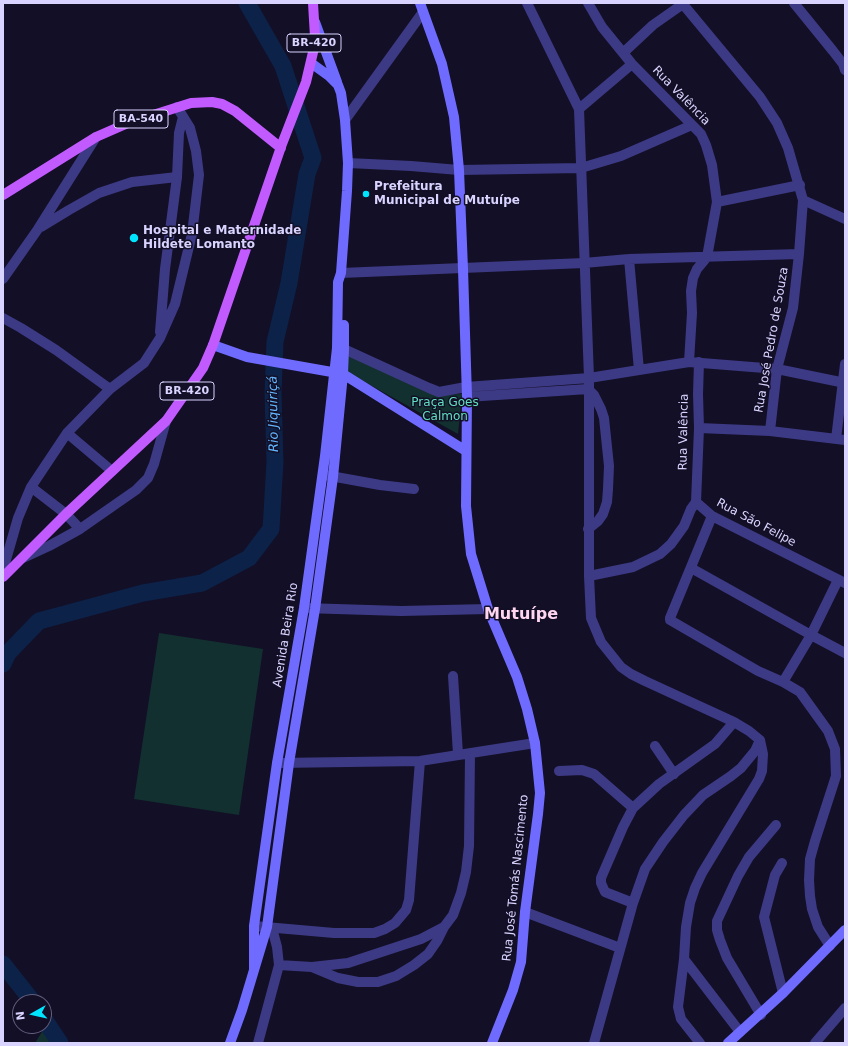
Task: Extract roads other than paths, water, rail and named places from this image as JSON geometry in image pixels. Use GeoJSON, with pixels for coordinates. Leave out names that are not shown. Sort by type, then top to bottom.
{"type":"FeatureCollection","features":[{"type":"Feature","properties":{"kind":"main road","name":"BR-420"},"geometry":{"type":"LineString","coordinates":[[3,577],[66,514],[166,421],[203,368],[213,345],[282,146],[306,82],[314,42],[313,3]]}},
{"type":"Feature","properties":{"kind":"main road","name":"BA-540"},"geometry":{"type":"LineString","coordinates":[[3,195],[96,137],[128,123],[190,103],[212,102],[222,104],[235,111],[282,146]]}},
{"type":"Feature","properties":{"kind":"street"},"geometry":{"type":"LineString","coordinates":[[527,3],[579,109],[589,378],[588,529],[591,618],[601,642],[621,667],[645,681],[734,722],[749,731],[760,740],[763,754],[762,771],[702,873],[690,903],[678,1002],[681,1019],[700,1043]]}},
{"type":"Feature","properties":{"kind":"street","name":"Rua Valência"},"geometry":{"type":"LineString","coordinates":[[588,3],[602,27],[632,64],[701,134],[712,165],[717,202],[707,257],[697,269],[693,278],[691,291],[692,313],[689,362]]}},
{"type":"Feature","properties":{"kind":"street"},"geometry":{"type":"LineString","coordinates":[[794,3],[844,64],[845,70]]}},
{"type":"Feature","properties":{"kind":"street"},"geometry":{"type":"LineString","coordinates":[[623,53],[653,25],[682,4]]}},
{"type":"Feature","properties":{"kind":"street","name":"Rua José Pedro de Souza"},"geometry":{"type":"LineString","coordinates":[[682,4],[760,97],[777,123],[788,148],[800,185],[803,200],[793,308],[777,369],[770,431]]}},
{"type":"Feature","properties":{"kind":"street"},"geometry":{"type":"LineString","coordinates":[[345,120],[421,8]]}},
{"type":"Feature","properties":{"kind":"street","name":"Rua José Tomás Nascimento"},"geometry":{"type":"LineString","coordinates":[[421,8],[434,40],[448,84],[454,117],[459,170],[466,392],[466,506],[471,554],[488,609],[517,677],[527,709],[535,743],[540,794],[518,976],[492,1043]]}},
{"type":"Feature","properties":{"kind":"street","name":"Avenida Beira Rio"},"geometry":{"type":"LineString","coordinates":[[230,1043],[270,927],[288,763],[310,608],[333,477],[341,348],[338,282],[341,273],[348,163],[343,102],[314,20]]}},
{"type":"Feature","properties":{"kind":"street"},"geometry":{"type":"LineString","coordinates":[[311,63],[329,76],[338,86]]}},
{"type":"Feature","properties":{"kind":"street"},"geometry":{"type":"LineString","coordinates":[[579,109],[632,64]]}},
{"type":"Feature","properties":{"kind":"street"},"geometry":{"type":"LineString","coordinates":[[3,570],[18,518],[32,487],[67,433],[110,389],[144,363],[160,338],[175,304],[192,234],[198,175],[196,151],[190,128],[177,107]]}},
{"type":"Feature","properties":{"kind":"street"},"geometry":{"type":"LineString","coordinates":[[160,338],[160,321],[165,269],[177,177],[179,133],[183,117]]}},
{"type":"Feature","properties":{"kind":"street"},"geometry":{"type":"LineString","coordinates":[[348,163],[459,170],[581,168],[621,156],[692,124]]}},
{"type":"Feature","properties":{"kind":"street"},"geometry":{"type":"LineString","coordinates":[[3,279],[38,229],[96,137]]}},
{"type":"Feature","properties":{"kind":"street"},"geometry":{"type":"LineString","coordinates":[[38,229],[99,193],[132,182],[177,177]]}},
{"type":"Feature","properties":{"kind":"street"},"geometry":{"type":"LineString","coordinates":[[717,202],[800,185]]}},
{"type":"Feature","properties":{"kind":"street"},"geometry":{"type":"LineString","coordinates":[[803,200],[845,219]]}},
{"type":"Feature","properties":{"kind":"street"},"geometry":{"type":"LineString","coordinates":[[341,273],[584,263],[630,259],[799,254]]}},
{"type":"Feature","properties":{"kind":"street"},"geometry":{"type":"LineString","coordinates":[[630,259],[639,370]]}},
{"type":"Feature","properties":{"kind":"street"},"geometry":{"type":"LineString","coordinates":[[3,318],[56,350],[110,389]]}},
{"type":"Feature","properties":{"kind":"street"},"geometry":{"type":"LineString","coordinates":[[213,345],[247,357],[339,373],[466,451]]}},
{"type":"Feature","properties":{"kind":"street"},"geometry":{"type":"LineString","coordinates":[[341,348],[439,392],[536,388],[588,389],[594,395],[604,418],[609,466],[607,502],[603,514],[598,521],[588,529]]}},
{"type":"Feature","properties":{"kind":"street"},"geometry":{"type":"LineString","coordinates":[[536,388],[689,362],[777,369],[844,383]]}},
{"type":"Feature","properties":{"kind":"street","name":"Rua Valência"},"geometry":{"type":"LineString","coordinates":[[696,502],[699,428],[699,362]]}},
{"type":"Feature","properties":{"kind":"street"},"geometry":{"type":"LineString","coordinates":[[699,428],[770,431],[840,440],[845,364]]}},
{"type":"Feature","properties":{"kind":"street","name":"Avenida Beira Rio"},"geometry":{"type":"LineString","coordinates":[[254,970],[254,926],[277,763],[310,608],[322,475],[339,373]]}},
{"type":"Feature","properties":{"kind":"street"},"geometry":{"type":"LineString","coordinates":[[21,559],[80,529],[136,490],[148,478],[154,464],[166,421]]}},
{"type":"Feature","properties":{"kind":"street"},"geometry":{"type":"LineString","coordinates":[[67,433],[112,472]]}},
{"type":"Feature","properties":{"kind":"street"},"geometry":{"type":"LineString","coordinates":[[322,475],[414,489]]}},
{"type":"Feature","properties":{"kind":"street"},"geometry":{"type":"LineString","coordinates":[[32,487],[66,514],[80,529]]}},
{"type":"Feature","properties":{"kind":"street"},"geometry":{"type":"LineString","coordinates":[[589,576],[633,567],[660,554],[671,544],[684,526],[691,509],[696,502]]}},
{"type":"Feature","properties":{"kind":"street","name":"Rua São Felipe"},"geometry":{"type":"LineString","coordinates":[[696,502],[712,516],[841,581]]}},
{"type":"Feature","properties":{"kind":"street"},"geometry":{"type":"LineString","coordinates":[[712,516],[670,620],[758,671],[784,682],[800,692],[828,731],[835,749],[836,776],[810,859],[809,880],[812,909],[818,927],[830,946]]}},
{"type":"Feature","properties":{"kind":"street"},"geometry":{"type":"LineString","coordinates":[[691,568],[845,653]]}},
{"type":"Feature","properties":{"kind":"street"},"geometry":{"type":"LineString","coordinates":[[784,682],[841,581]]}},
{"type":"Feature","properties":{"kind":"street"},"geometry":{"type":"LineString","coordinates":[[310,608],[401,611],[488,609]]}},
{"type":"Feature","properties":{"kind":"street"},"geometry":{"type":"LineString","coordinates":[[453,676],[458,754]]}},
{"type":"Feature","properties":{"kind":"street"},"geometry":{"type":"LineString","coordinates":[[633,903],[605,892],[600,883],[623,827],[633,808],[655,788],[715,744],[734,722]]}},
{"type":"Feature","properties":{"kind":"street"},"geometry":{"type":"LineString","coordinates":[[594,1043],[633,903],[646,869],[675,825],[703,795],[741,768],[755,751],[760,740]]}},
{"type":"Feature","properties":{"kind":"street"},"geometry":{"type":"LineString","coordinates":[[277,763],[420,761],[535,743]]}},
{"type":"Feature","properties":{"kind":"street"},"geometry":{"type":"LineString","coordinates":[[655,746],[674,774]]}},
{"type":"Feature","properties":{"kind":"street"},"geometry":{"type":"LineString","coordinates":[[312,968],[338,978],[358,982],[378,982],[396,976],[414,966],[428,954],[453,915],[461,894],[466,872],[469,846],[470,754]]}},
{"type":"Feature","properties":{"kind":"street"},"geometry":{"type":"LineString","coordinates":[[254,926],[334,933],[374,933],[395,923],[406,910],[409,900],[420,761]]}},
{"type":"Feature","properties":{"kind":"street"},"geometry":{"type":"LineString","coordinates":[[559,771],[582,770],[594,774],[633,808]]}},
{"type":"Feature","properties":{"kind":"street"},"geometry":{"type":"LineString","coordinates":[[761,1015],[727,958],[717,930],[717,921],[720,912],[749,857],[776,825]]}},
{"type":"Feature","properties":{"kind":"street"},"geometry":{"type":"LineString","coordinates":[[782,863],[775,875],[764,917],[783,993]]}},
{"type":"Feature","properties":{"kind":"street"},"geometry":{"type":"LineString","coordinates":[[525,912],[620,948]]}},
{"type":"Feature","properties":{"kind":"street"},"geometry":{"type":"LineString","coordinates":[[258,1043],[279,965],[277,947],[270,927]]}},
{"type":"Feature","properties":{"kind":"street"},"geometry":{"type":"LineString","coordinates":[[279,965],[312,968],[348,963],[421,939],[444,927]]}},
{"type":"Feature","properties":{"kind":"street"},"geometry":{"type":"LineString","coordinates":[[728,1043],[761,1015],[845,930]]}},
{"type":"Feature","properties":{"kind":"street"},"geometry":{"type":"LineString","coordinates":[[684,959],[740,1032]]}},
{"type":"Feature","properties":{"kind":"street"},"geometry":{"type":"LineString","coordinates":[[815,1043],[845,1008]]}},
{"type":"Feature","properties":{"kind":"waterway","name":"Rio Jiquiriçá"},"geometry":{"type":"LineString","coordinates":[[3,664],[8,653],[39,621],[143,593],[202,583],[249,558],[271,529],[275,462],[273,393],[275,342],[289,283],[307,174],[313,158],[283,66],[247,3]]}},
{"type":"Feature","properties":{"kind":"waterway","name":"Rio Jiquiriçá"},"geometry":{"type":"LineString","coordinates":[[3,964],[27,994]]}},
{"type":"Feature","properties":{"kind":"waterway","name":"Rio Jiquiriçá"},"geometry":{"type":"LineString","coordinates":[[52,1031],[60,1043]]}},
{"type":"Feature","properties":{"kind":"place","name":"Prefeitura Municipal de Mutuípe"},"geometry":{"type":"Point","coordinates":[366,194]}},
{"type":"Feature","properties":{"kind":"place","name":"Hospital e Maternidade Hildete Lomanto"},"geometry":{"type":"Point","coordinates":[134,238]}},
{"type":"Feature","properties":{"kind":"district","name":"Mutuípe"},"geometry":{"type":"Point","coordinates":[521,615]}},
{"type":"Feature","properties":{"kind":"park label","name":"Praça Goes Calmon"},"geometry":{"type":"Point","coordinates":[445,410]}}]}
